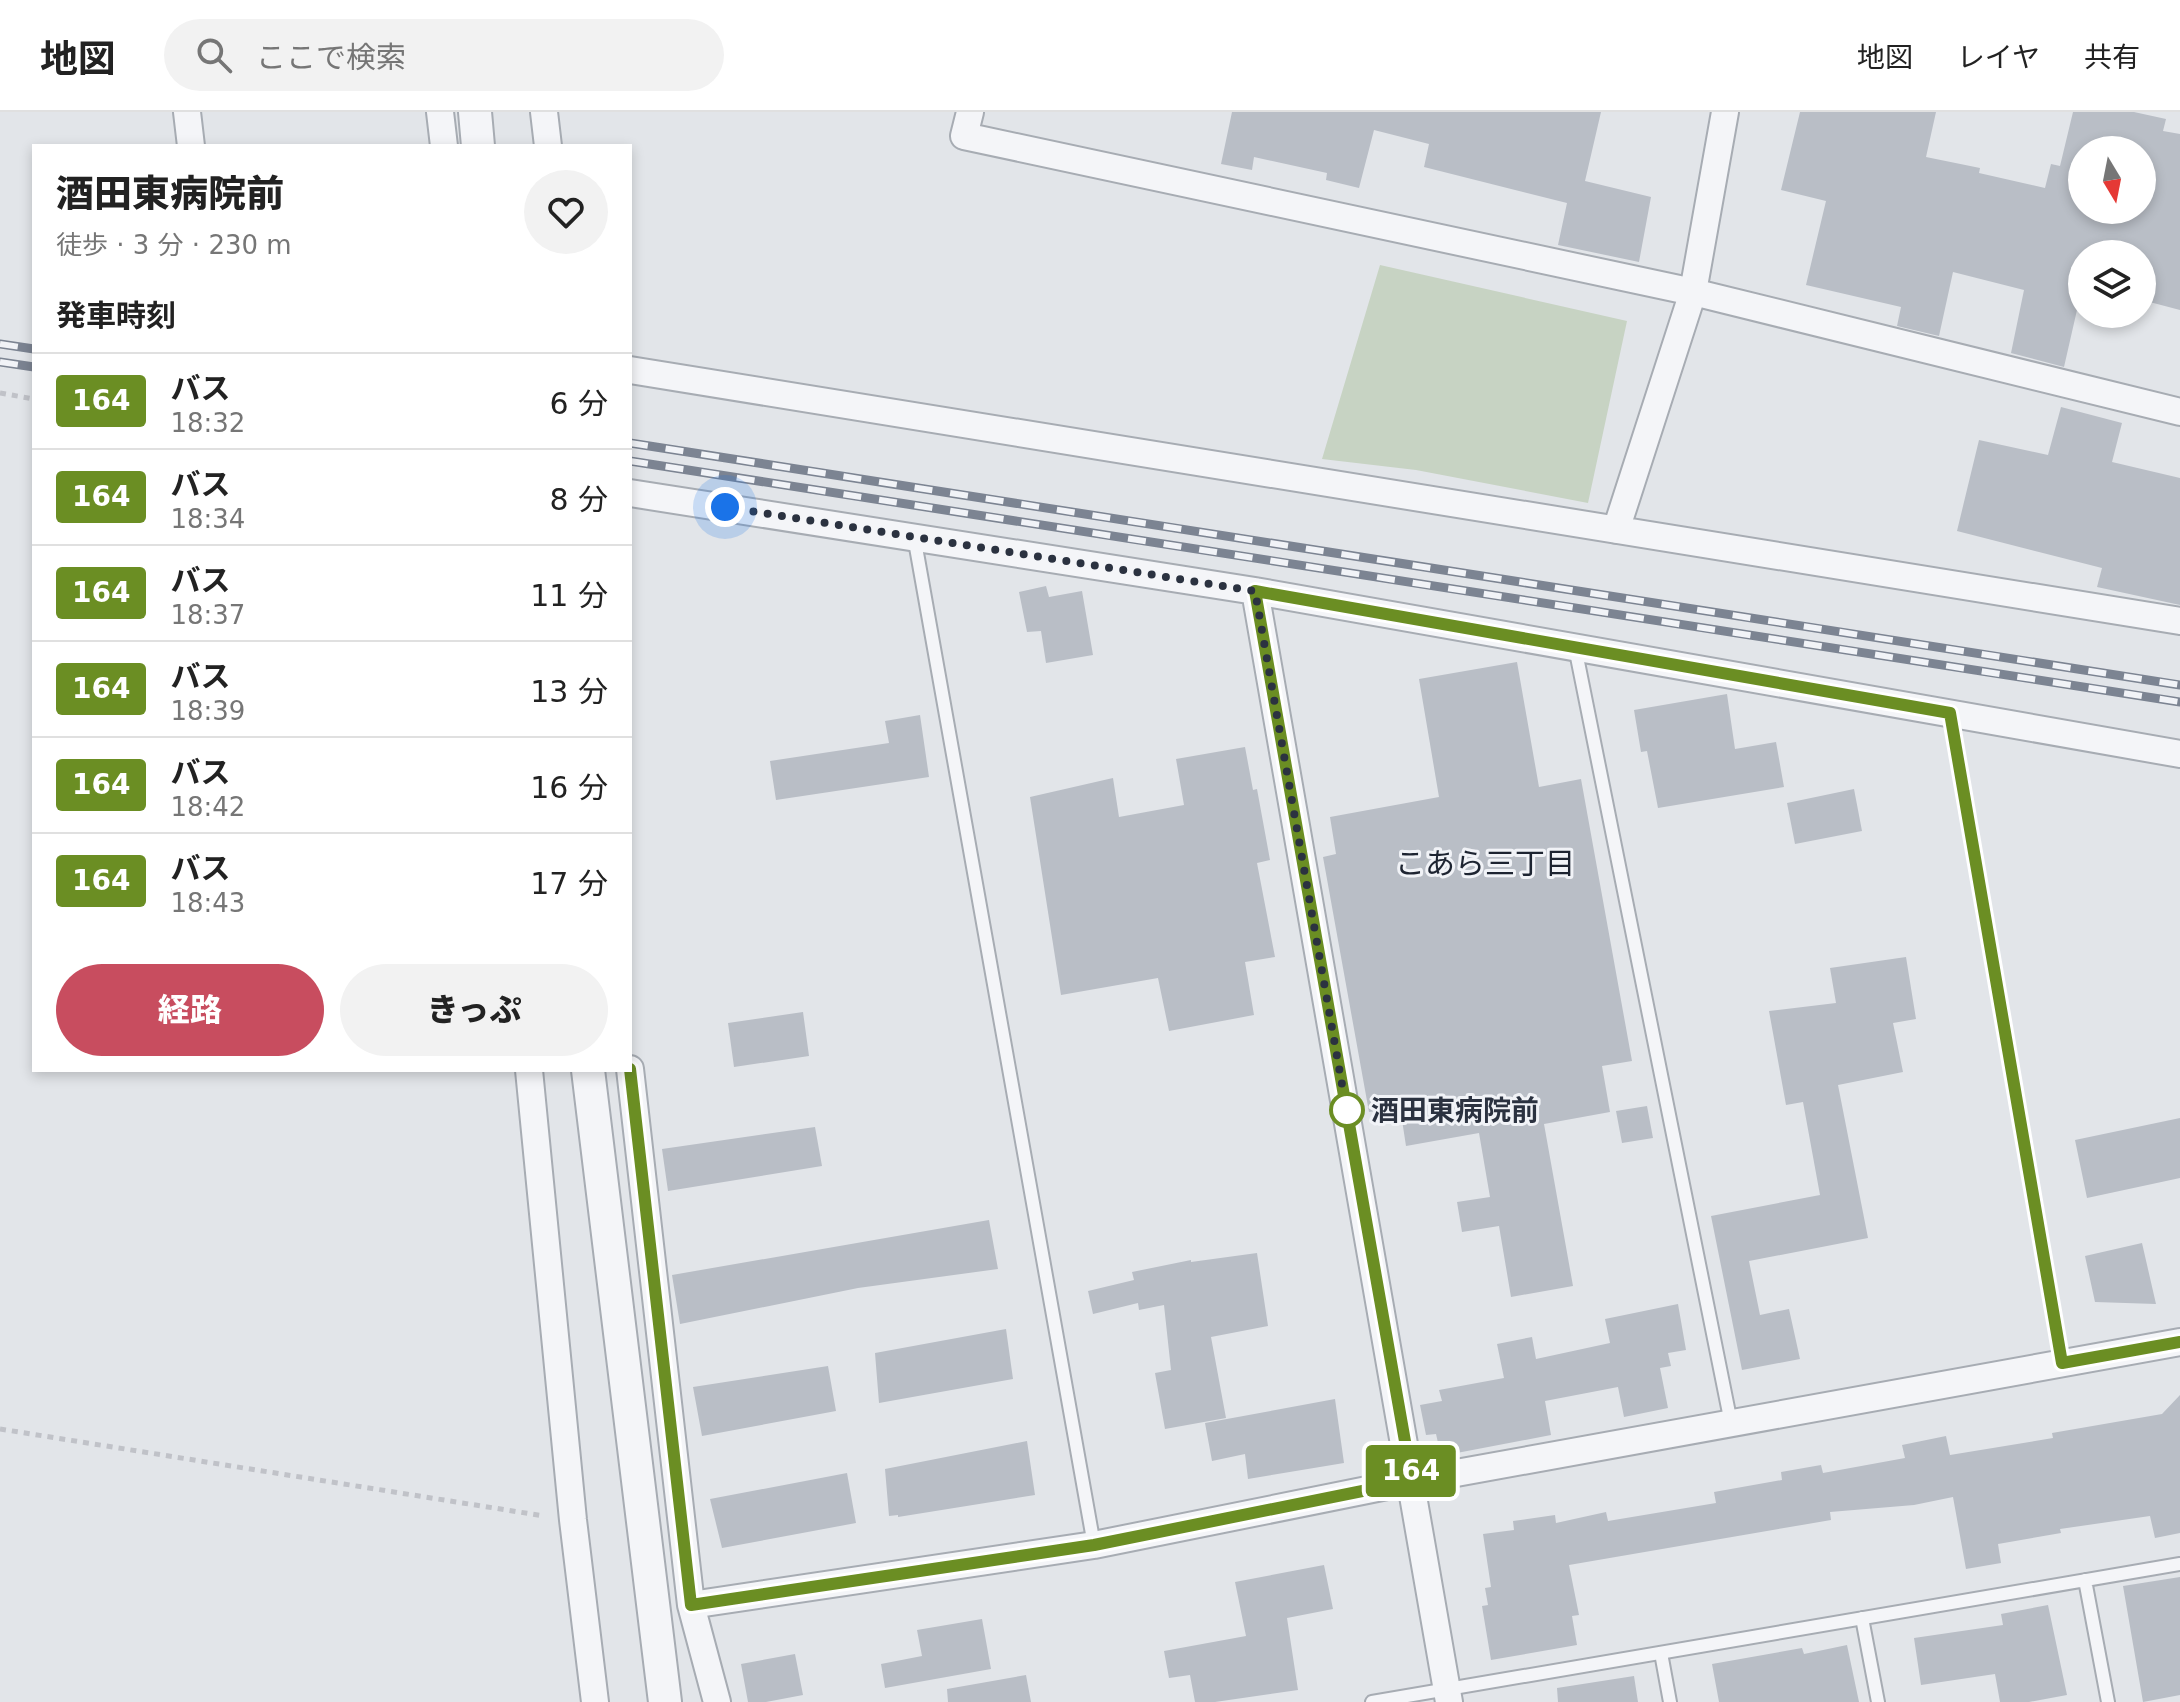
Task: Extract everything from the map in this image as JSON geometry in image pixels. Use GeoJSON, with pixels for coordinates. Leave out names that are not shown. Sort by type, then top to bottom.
{"type":"FeatureCollection","features":[{"type":"Feature","properties":{"kind":"street"},"geometry":{"type":"LineString","coordinates":[[187,112],[191,144]]}},
{"type":"Feature","properties":{"kind":"street"},"geometry":{"type":"LineString","coordinates":[[440,112],[444,144]]}},
{"type":"Feature","properties":{"kind":"street"},"geometry":{"type":"LineString","coordinates":[[475,112],[478,144]]}},
{"type":"Feature","properties":{"kind":"street"},"geometry":{"type":"LineString","coordinates":[[544,112],[548,144]]}},
{"type":"Feature","properties":{"kind":"street"},"geometry":{"type":"LineString","coordinates":[[970,112],[964,136],[1693,292],[2180,412]]}},
{"type":"Feature","properties":{"kind":"street"},"geometry":{"type":"LineString","coordinates":[[1616,530],[1693,292],[1725,112]]}},
{"type":"Feature","properties":{"kind":"street"},"geometry":{"type":"LineString","coordinates":[[632,370],[2180,621]]}},
{"type":"Feature","properties":{"kind":"street"},"geometry":{"type":"LineString","coordinates":[[632,493],[1255,591],[2180,754]]}},
{"type":"Feature","properties":{"kind":"street"},"geometry":{"type":"LineString","coordinates":[[1255,591],[1448,1696]]}},
{"type":"Feature","properties":{"kind":"street"},"geometry":{"type":"LineString","coordinates":[[529,1072],[573,1520],[595,1702]]}},
{"type":"Feature","properties":{"kind":"street"},"geometry":{"type":"LineString","coordinates":[[588,1072],[665,1702]]}},
{"type":"Feature","properties":{"kind":"street"},"geometry":{"type":"LineString","coordinates":[[630,1072],[691,1605],[717,1702]]}},
{"type":"Feature","properties":{"kind":"street"},"geometry":{"type":"LineString","coordinates":[[691,1605],[1094,1545],[1412,1481],[2180,1342]]}},
{"type":"Feature","properties":{"kind":"lane"},"geometry":{"type":"LineString","coordinates":[[914,536],[1094,1545]]}},
{"type":"Feature","properties":{"kind":"lane"},"geometry":{"type":"LineString","coordinates":[[1575,647],[1731,1423]]}},
{"type":"Feature","properties":{"kind":"lane"},"geometry":{"type":"LineString","coordinates":[[1950,713],[2062,1363]]}},
{"type":"Feature","properties":{"kind":"lane"},"geometry":{"type":"LineString","coordinates":[[1372,1702],[1448,1696],[1661,1653],[2180,1564]]}},
{"type":"Feature","properties":{"kind":"lane"},"geometry":{"type":"LineString","coordinates":[[2085,1580],[2108,1702]]}},
{"type":"Feature","properties":{"kind":"lane"},"geometry":{"type":"LineString","coordinates":[[1862,1618],[1878,1702]]}},
{"type":"Feature","properties":{"kind":"lane"},"geometry":{"type":"LineString","coordinates":[[1661,1653],[1670,1702]]}},
{"type":"Feature","properties":{"kind":"path"},"geometry":{"type":"LineString","coordinates":[[0,393],[32,399]]}},
{"type":"Feature","properties":{"kind":"path"},"geometry":{"type":"LineString","coordinates":[[0,1429],[573,1520]]}},
{"type":"Feature","properties":{"kind":"green space"},"geometry":{"type":"Polygon","coordinates":[[[1380,265],[1627,321],[1588,503],[1416,470],[1322,459],[1380,265]]]}},
{"type":"Feature","properties":{"kind":"building"},"geometry":{"type":"Polygon","coordinates":[[[1232,112],[1601,112],[1585,181],[1651,197],[1639,262],[1558,245],[1567,203],[1424,167],[1429,144],[1374,130],[1359,188],[1326,180],[1327,173],[1254,157],[1252,170],[1221,164],[1232,112]]]}},
{"type":"Feature","properties":{"kind":"building"},"geometry":{"type":"Polygon","coordinates":[[[1800,112],[1936,112],[1926,157],[1980,168],[1979,173],[2045,188],[2051,164],[2060,166],[2073,112],[2134,112],[2166,119],[2163,131],[2180,134],[2180,310],[2156,304],[2156,240],[2068,240],[2068,328],[2073,328],[2064,367],[2011,353],[2024,290],[1953,272],[1939,336],[1897,326],[1901,307],[1806,285],[1826,201],[1781,190],[1800,112]]]}},
{"type":"Feature","properties":{"kind":"building"},"geometry":{"type":"Polygon","coordinates":[[[2061,407],[2122,423],[2112,462],[2180,478],[2180,605],[2097,587],[2102,568],[1957,531],[1979,440],[2048,455],[2061,407]]]}},
{"type":"Feature","properties":{"kind":"building"},"geometry":{"type":"Polygon","coordinates":[[[1046,586],[1049,597],[1082,591],[1093,655],[1046,663],[1041,631],[1027,632],[1019,592],[1046,586]]]}},
{"type":"Feature","properties":{"kind":"building"},"geometry":{"type":"Polygon","coordinates":[[[1517,662],[1539,787],[1581,779],[1632,1061],[1602,1066],[1610,1112],[1544,1124],[1573,1286],[1511,1297],[1499,1226],[1462,1232],[1457,1202],[1490,1197],[1479,1133],[1406,1146],[1400,1107],[1369,1112],[1323,857],[1336,854],[1330,817],[1439,797],[1419,679],[1517,662]]]}},
{"type":"Feature","properties":{"kind":"building"},"geometry":{"type":"Polygon","coordinates":[[[1727,694],[1735,749],[1776,742],[1784,787],[1658,808],[1647,751],[1641,752],[1634,710],[1727,694]]]}},
{"type":"Feature","properties":{"kind":"building"},"geometry":{"type":"Polygon","coordinates":[[[920,715],[929,777],[776,800],[770,761],[889,743],[885,721],[920,715]]]}},
{"type":"Feature","properties":{"kind":"building"},"geometry":{"type":"Polygon","coordinates":[[[1245,747],[1253,790],[1257,789],[1270,860],[1257,863],[1275,957],[1245,962],[1254,1015],[1169,1031],[1158,978],[1061,995],[1030,797],[1113,778],[1119,817],[1184,805],[1176,759],[1245,747]]]}},
{"type":"Feature","properties":{"kind":"building"},"geometry":{"type":"Polygon","coordinates":[[[1854,789],[1862,831],[1795,844],[1787,803],[1854,789]]]}},
{"type":"Feature","properties":{"kind":"building"},"geometry":{"type":"Polygon","coordinates":[[[1906,957],[1916,1019],[1893,1023],[1903,1072],[1838,1085],[1868,1238],[1749,1261],[1760,1315],[1789,1309],[1800,1359],[1742,1370],[1711,1216],[1820,1195],[1803,1102],[1786,1105],[1769,1011],[1836,1003],[1830,968],[1906,957]]]}},
{"type":"Feature","properties":{"kind":"building"},"geometry":{"type":"Polygon","coordinates":[[[803,1012],[809,1056],[734,1067],[728,1023],[803,1012]]]}},
{"type":"Feature","properties":{"kind":"building"},"geometry":{"type":"Polygon","coordinates":[[[1647,1106],[1653,1138],[1622,1143],[1616,1111],[1647,1106]]]}},
{"type":"Feature","properties":{"kind":"building"},"geometry":{"type":"Polygon","coordinates":[[[2180,1118],[2180,1178],[2087,1198],[2075,1140],[2180,1118]]]}},
{"type":"Feature","properties":{"kind":"building"},"geometry":{"type":"Polygon","coordinates":[[[815,1127],[822,1166],[668,1191],[662,1149],[815,1127]]]}},
{"type":"Feature","properties":{"kind":"building"},"geometry":{"type":"Polygon","coordinates":[[[989,1220],[998,1269],[858,1288],[680,1324],[672,1275],[989,1220]]]}},
{"type":"Feature","properties":{"kind":"building"},"geometry":{"type":"Polygon","coordinates":[[[2142,1243],[2156,1304],[2095,1302],[2085,1256],[2142,1243]]]}},
{"type":"Feature","properties":{"kind":"building"},"geometry":{"type":"Polygon","coordinates":[[[1257,1253],[1268,1326],[1211,1337],[1226,1418],[1165,1429],[1155,1373],[1171,1370],[1164,1305],[1139,1310],[1138,1303],[1093,1314],[1088,1291],[1134,1280],[1132,1272],[1191,1260],[1257,1253]]]}},
{"type":"Feature","properties":{"kind":"building"},"geometry":{"type":"Polygon","coordinates":[[[1678,1304],[1686,1350],[1668,1353],[1671,1366],[1660,1368],[1668,1408],[1624,1417],[1618,1387],[1545,1401],[1551,1435],[1441,1456],[1436,1434],[1426,1435],[1420,1405],[1442,1401],[1439,1390],[1504,1378],[1497,1344],[1532,1337],[1536,1359],[1610,1343],[1605,1319],[1678,1304]]]}},
{"type":"Feature","properties":{"kind":"building"},"geometry":{"type":"Polygon","coordinates":[[[1006,1329],[1013,1379],[879,1403],[875,1353],[1006,1329]]]}},
{"type":"Feature","properties":{"kind":"building"},"geometry":{"type":"Polygon","coordinates":[[[828,1366],[836,1411],[702,1436],[693,1387],[828,1366]]]}},
{"type":"Feature","properties":{"kind":"building"},"geometry":{"type":"Polygon","coordinates":[[[2180,1395],[2180,1533],[2155,1538],[2150,1516],[2060,1529],[2061,1533],[1998,1544],[2001,1563],[1966,1569],[1953,1497],[1914,1505],[1830,1512],[1831,1520],[1569,1565],[1579,1615],[1572,1616],[1577,1645],[1491,1660],[1482,1606],[1488,1605],[1485,1588],[1491,1587],[1483,1534],[1514,1530],[1513,1521],[1555,1515],[1556,1523],[1606,1512],[1608,1521],[1716,1503],[1714,1492],[1782,1480],[1781,1472],[1821,1465],[1823,1473],[1905,1458],[1902,1445],[1946,1436],[1950,1455],[2053,1438],[2052,1433],[2162,1414],[2180,1395]]]}},
{"type":"Feature","properties":{"kind":"building"},"geometry":{"type":"Polygon","coordinates":[[[1335,1399],[1344,1463],[1248,1479],[1245,1454],[1212,1461],[1205,1423],[1335,1399]]]}},
{"type":"Feature","properties":{"kind":"building"},"geometry":{"type":"Polygon","coordinates":[[[1027,1441],[1035,1495],[889,1516],[885,1469],[1027,1441]]]}},
{"type":"Feature","properties":{"kind":"building"},"geometry":{"type":"Polygon","coordinates":[[[847,1473],[856,1523],[722,1548],[710,1499],[847,1473]]]}},
{"type":"Feature","properties":{"kind":"building"},"geometry":{"type":"Polygon","coordinates":[[[1324,1565],[1333,1609],[1287,1618],[1298,1690],[1195,1702],[1190,1675],[1169,1678],[1164,1651],[1246,1636],[1235,1582],[1324,1565]]]}},
{"type":"Feature","properties":{"kind":"building"},"geometry":{"type":"Polygon","coordinates":[[[2180,1577],[2180,1695],[2143,1702],[2123,1586],[2180,1577]]]}},
{"type":"Feature","properties":{"kind":"building"},"geometry":{"type":"Polygon","coordinates":[[[2048,1605],[2067,1695],[2029,1702],[2000,1702],[1995,1674],[1921,1685],[1914,1638],[2003,1625],[2001,1614],[2048,1605]]]}},
{"type":"Feature","properties":{"kind":"building"},"geometry":{"type":"Polygon","coordinates":[[[982,1619],[991,1669],[885,1688],[881,1664],[922,1656],[917,1630],[982,1619]]]}},
{"type":"Feature","properties":{"kind":"building"},"geometry":{"type":"Polygon","coordinates":[[[1847,1645],[1859,1702],[1719,1702],[1712,1664],[1802,1648],[1804,1654],[1847,1645]]]}},
{"type":"Feature","properties":{"kind":"building"},"geometry":{"type":"Polygon","coordinates":[[[795,1654],[803,1695],[748,1702],[741,1664],[795,1654]]]}},
{"type":"Feature","properties":{"kind":"building"},"geometry":{"type":"Polygon","coordinates":[[[1026,1675],[1031,1702],[948,1702],[947,1689],[1026,1675]]]}},
{"type":"Feature","properties":{"kind":"building"},"geometry":{"type":"Polygon","coordinates":[[[1634,1676],[1638,1702],[1558,1702],[1557,1688],[1634,1676]]]}},
{"type":"Feature","properties":{"kind":"railway"},"geometry":{"type":"LineString","coordinates":[[0,344],[32,349]]}},
{"type":"Feature","properties":{"kind":"railway"},"geometry":{"type":"LineString","coordinates":[[0,362],[32,367]]}},
{"type":"Feature","properties":{"kind":"railway"},"geometry":{"type":"LineString","coordinates":[[632,443],[2180,685]]}},
{"type":"Feature","properties":{"kind":"railway"},"geometry":{"type":"LineString","coordinates":[[632,461],[2180,702]]}},
{"type":"Feature","properties":{"kind":"bus line","name":"164"},"geometry":{"type":"LineString","coordinates":[[630,1072],[691,1605],[1094,1545],[1412,1481],[1255,591],[1950,713],[2062,1363],[2180,1342]]}},
{"type":"Feature","properties":{"kind":"place","name":"酒田東病院前"},"geometry":{"type":"Point","coordinates":[1347,1110]}},
{"type":"Feature","properties":{"kind":"district","name":"こあら三丁目"},"geometry":{"type":"Point","coordinates":[1485,863]}},
{"type":"Feature","properties":{"kind":"route"},"geometry":{"type":"LineString","coordinates":[[725,507],[1255,591],[1347,1113],[1347,1110]]}}]}
